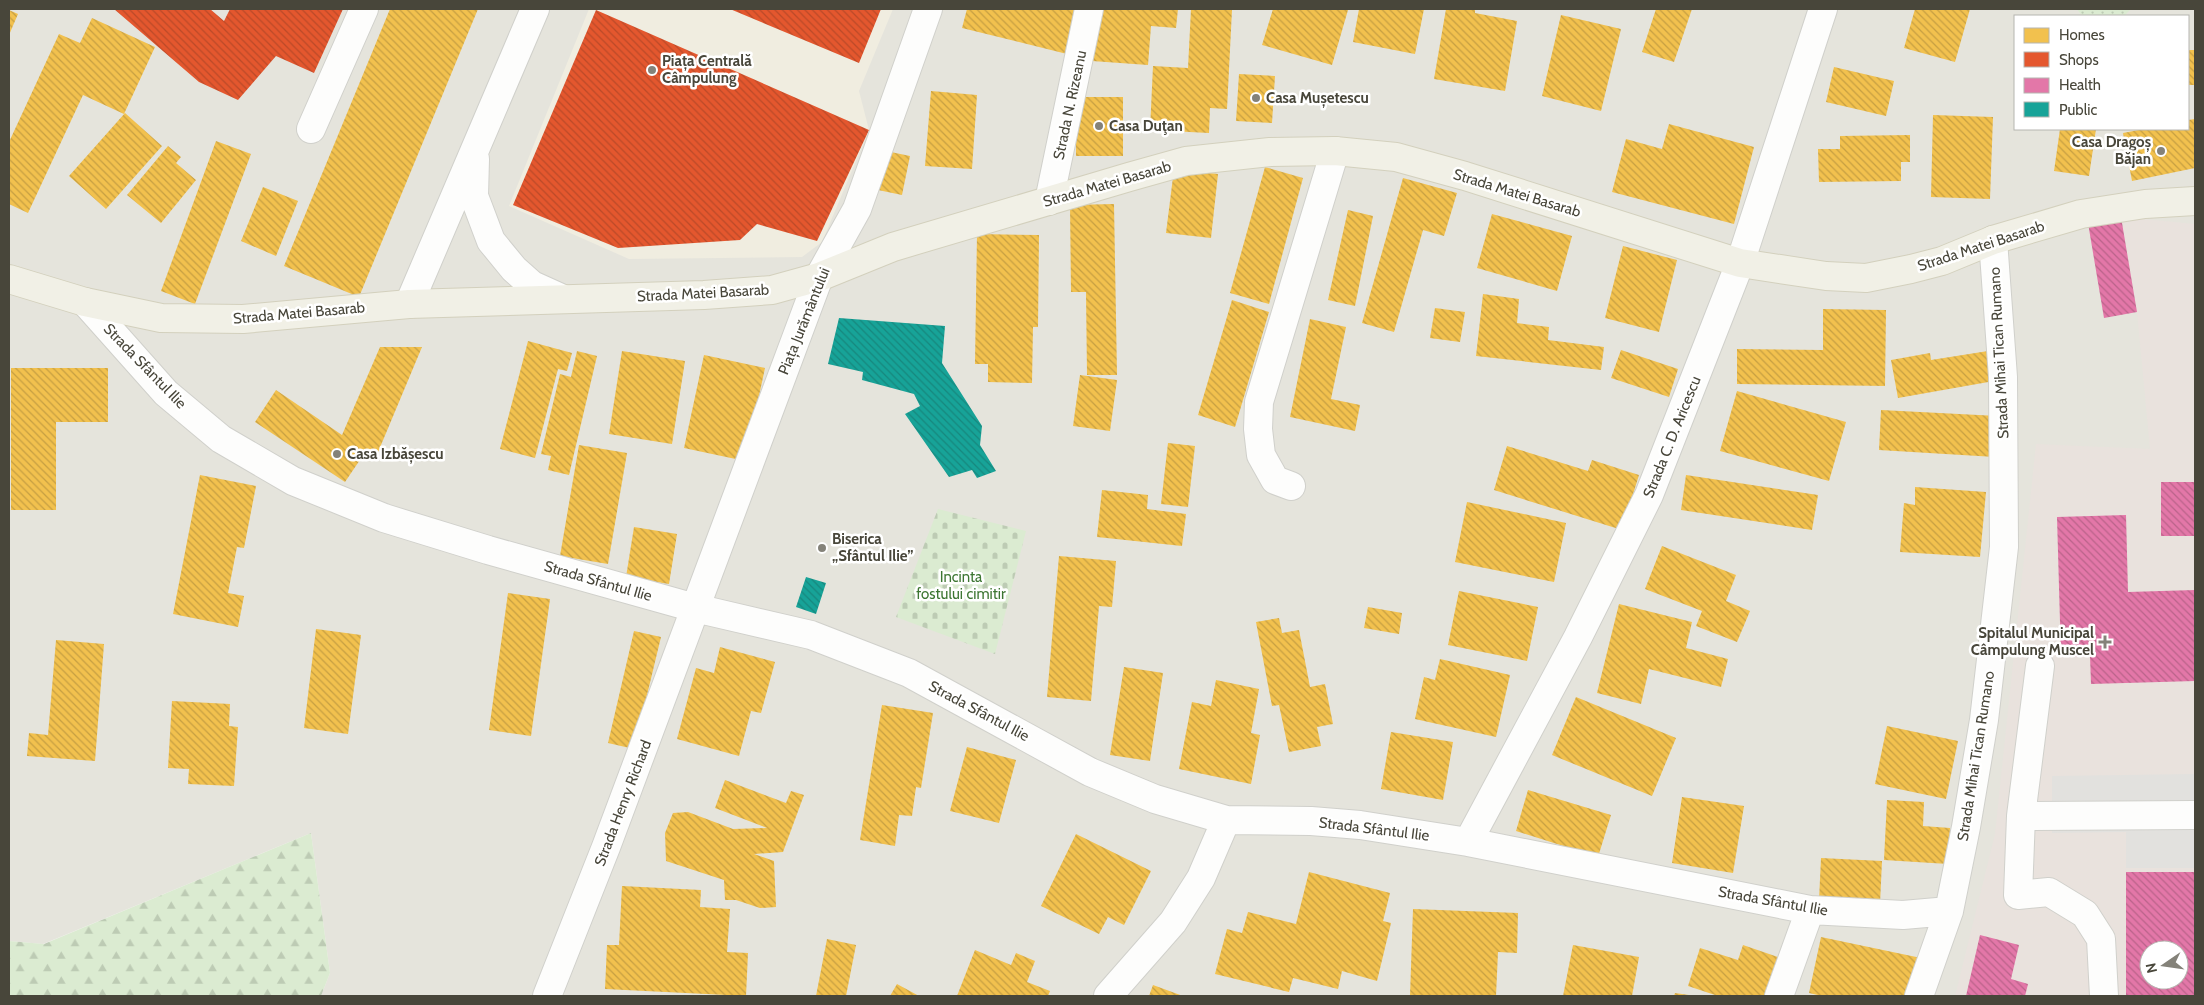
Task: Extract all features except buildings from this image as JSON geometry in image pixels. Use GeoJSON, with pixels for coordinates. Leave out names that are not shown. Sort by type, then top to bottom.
{"type":"FeatureCollection","features":[{"type":"Feature","properties":{"kind":"main road","name":"Strada Matei Basarab"},"geometry":{"type":"LineString","coordinates":[[9,280],[127,312],[170,318],[243,318],[409,304],[772,290],[819,277],[893,247],[1186,161],[1270,152],[1335,151],[1396,157],[1465,176],[1740,263],[1826,276],[1866,278],[1942,262],[1993,240],[2081,214],[2145,204],[2195,201]]}},
{"type":"Feature","properties":{"kind":"street"},"geometry":{"type":"LineString","coordinates":[[311,129],[364,9]]}},
{"type":"Feature","properties":{"kind":"street"},"geometry":{"type":"LineString","coordinates":[[409,304],[534,9]]}},
{"type":"Feature","properties":{"kind":"street","name":"Piața Jurământului"},"geometry":{"type":"LineString","coordinates":[[695,608],[819,277],[857,209],[928,9]]}},
{"type":"Feature","properties":{"kind":"street","name":"Strada N. Rizeanu"},"geometry":{"type":"LineString","coordinates":[[1049,201],[1089,9]]}},
{"type":"Feature","properties":{"kind":"street","name":"Strada C. D. Aricescu"},"geometry":{"type":"LineString","coordinates":[[1468,842],[1578,637],[1649,496],[1740,263],[1823,9]]}},
{"type":"Feature","properties":{"kind":"street"},"geometry":{"type":"LineString","coordinates":[[475,145],[474,196],[491,241],[514,269],[532,285],[563,299]]}},
{"type":"Feature","properties":{"kind":"street"},"geometry":{"type":"LineString","coordinates":[[1291,486],[1275,480],[1261,455],[1258,429],[1259,402],[1335,151]]}},
{"type":"Feature","properties":{"kind":"street","name":"Strada Mihai Tican Rumano"},"geometry":{"type":"LineString","coordinates":[[1920,996],[1950,911],[1984,720],[2004,547],[2003,377],[1993,240]]}},
{"type":"Feature","properties":{"kind":"street","name":"Strada Sfântul Ilie"},"geometry":{"type":"LineString","coordinates":[[85,302],[166,393],[221,439],[293,481],[384,518],[488,550],[695,608],[811,635],[908,673],[1090,772],[1155,799],[1226,820],[1311,821],[1360,825],[1468,842],[1810,910],[1903,915],[1950,911]]}},
{"type":"Feature","properties":{"kind":"street","name":"Strada Henry Richard"},"geometry":{"type":"LineString","coordinates":[[547,996],[606,848],[695,608]]}},
{"type":"Feature","properties":{"kind":"street"},"geometry":{"type":"LineString","coordinates":[[2040,666],[2021,816],[2018,895],[2049,892],[2085,914],[2101,939],[2104,996]]}},
{"type":"Feature","properties":{"kind":"street"},"geometry":{"type":"LineString","coordinates":[[2021,816],[2195,815]]}},
{"type":"Feature","properties":{"kind":"street"},"geometry":{"type":"LineString","coordinates":[[1108,996],[1173,922],[1201,878],[1226,820]]}},
{"type":"Feature","properties":{"kind":"street"},"geometry":{"type":"LineString","coordinates":[[1779,996],[1810,910]]}},
{"type":"Feature","properties":{"kind":"shaded area"},"geometry":{"type":"Polygon","coordinates":[[[9,9],[2195,9],[2195,996],[321,996],[330,973],[311,833],[43,944],[9,941],[9,9]]]}},
{"type":"Feature","properties":{"kind":"shaded area","name":"Piața Centrală Câmpulung"},"geometry":{"type":"Polygon","coordinates":[[[589,9],[893,9],[859,91],[869,130],[822,242],[802,257],[629,259],[509,206],[589,9]]]}},
{"type":"Feature","properties":{"kind":"shaded area","name":"Spitalul Municipal Câmpulung Muscel"},"geometry":{"type":"Polygon","coordinates":[[[2121,217],[2195,224],[2195,996],[1955,996],[1995,834],[2036,444],[2150,449],[2137,312],[2121,217]]]}},
{"type":"Feature","properties":{"kind":"shaded area"},"geometry":{"type":"Polygon","coordinates":[[[2195,774],[2195,868],[2126,868],[2126,832],[2052,833],[2052,776],[2195,774]]]}},
{"type":"Feature","properties":{"kind":"green space"},"geometry":{"type":"Polygon","coordinates":[[[2077,9],[2131,9],[2125,15],[2081,15],[2077,9]]]}},
{"type":"Feature","properties":{"kind":"green space","name":"Incinta fostului cimitir"},"geometry":{"type":"Polygon","coordinates":[[[938,509],[1026,531],[995,654],[896,617],[938,509]]]}},
{"type":"Feature","properties":{"kind":"green space"},"geometry":{"type":"Polygon","coordinates":[[[311,833],[330,973],[321,996],[9,996],[9,941],[44,944],[311,833]]]}},
{"type":"Feature","properties":{"kind":"place","name":"Piața Centrală Câmpulung"},"geometry":{"type":"Point","coordinates":[652,70]}},
{"type":"Feature","properties":{"kind":"place","name":"Casa Mușetescu"},"geometry":{"type":"Point","coordinates":[1256,98]}},
{"type":"Feature","properties":{"kind":"place","name":"Casa Duţan"},"geometry":{"type":"Point","coordinates":[1099,126]}},
{"type":"Feature","properties":{"kind":"place","name":"Casa Dragoș Băjan"},"geometry":{"type":"Point","coordinates":[2161,151]}},
{"type":"Feature","properties":{"kind":"place","name":"Casa Izbășescu"},"geometry":{"type":"Point","coordinates":[337,454]}},
{"type":"Feature","properties":{"kind":"place","name":"Biserica „Sfântul Ilie”"},"geometry":{"type":"Point","coordinates":[822,548]}},
{"type":"Feature","properties":{"kind":"place","name":"Spitalul Municipal Câmpulung Muscel"},"geometry":{"type":"Point","coordinates":[2105,642]}}]}
